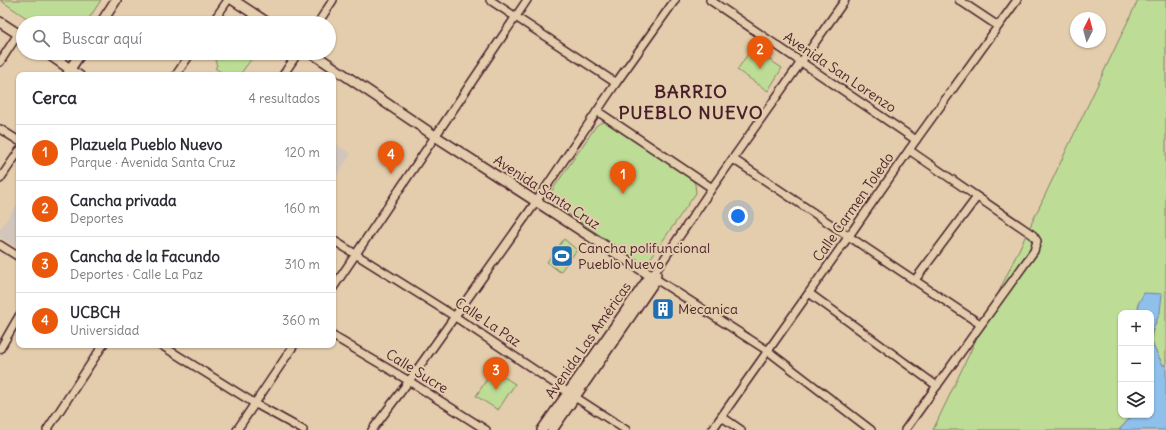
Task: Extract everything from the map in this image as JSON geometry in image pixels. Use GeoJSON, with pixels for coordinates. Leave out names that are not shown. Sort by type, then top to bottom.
{"type":"FeatureCollection","features":[{"type":"Feature","properties":{"kind":"main road"},"geometry":{"type":"LineString","coordinates":[[106,16],[116,0]]}},
{"type":"Feature","properties":{"kind":"main road"},"geometry":{"type":"LineString","coordinates":[[233,0],[257,16]]}},
{"type":"Feature","properties":{"kind":"main road"},"geometry":{"type":"LineString","coordinates":[[0,22],[16,33]]}},
{"type":"Feature","properties":{"kind":"main road"},"geometry":{"type":"LineString","coordinates":[[55,60],[68,72],[76,60]]}},
{"type":"Feature","properties":{"kind":"main road","name":"Avenida Santa Cruz"},"geometry":{"type":"LineString","coordinates":[[322,60],[435,136],[653,277]]}},
{"type":"Feature","properties":{"kind":"main road","name":"Avenida Las Américas"},"geometry":{"type":"LineString","coordinates":[[542,430],[571,395],[653,277]]}},
{"type":"Feature","properties":{"kind":"main road","name":"Avenida Las Américas"},"geometry":{"type":"LineString","coordinates":[[552,430],[571,395]]}},
{"type":"Feature","properties":{"kind":"street"},"geometry":{"type":"LineString","coordinates":[[217,16],[228,0]]}},
{"type":"Feature","properties":{"kind":"street"},"geometry":{"type":"LineString","coordinates":[[323,16],[334,0]]}},
{"type":"Feature","properties":{"kind":"street"},"geometry":{"type":"LineString","coordinates":[[490,0],[616,82]]}},
{"type":"Feature","properties":{"kind":"street"},"geometry":{"type":"LineString","coordinates":[[336,284],[527,0]]}},
{"type":"Feature","properties":{"kind":"street"},"geometry":{"type":"LineString","coordinates":[[372,430],[409,381],[536,202],[616,82],[675,0]]}},
{"type":"Feature","properties":{"kind":"street","name":"Avenida San Lorenzo"},"geometry":{"type":"LineString","coordinates":[[710,0],[916,140]]}},
{"type":"Feature","properties":{"kind":"street","name":"Avenida Las Américas"},"geometry":{"type":"LineString","coordinates":[[653,277],[712,188],[845,0]]}},
{"type":"Feature","properties":{"kind":"street"},"geometry":{"type":"LineString","coordinates":[[959,0],[998,26]]}},
{"type":"Feature","properties":{"kind":"street","name":"Calle Carmen Toledo"},"geometry":{"type":"LineString","coordinates":[[712,430],[916,140],[1018,0]]}},
{"type":"Feature","properties":{"kind":"street"},"geometry":{"type":"LineString","coordinates":[[0,62],[16,42]]}},
{"type":"Feature","properties":{"kind":"street"},"geometry":{"type":"LineString","coordinates":[[178,72],[186,60]]}},
{"type":"Feature","properties":{"kind":"street"},"geometry":{"type":"LineString","coordinates":[[285,72],[293,60]]}},
{"type":"Feature","properties":{"kind":"street"},"geometry":{"type":"LineString","coordinates":[[597,111],[712,188]]}},
{"type":"Feature","properties":{"kind":"street"},"geometry":{"type":"LineString","coordinates":[[0,129],[16,139]]}},
{"type":"Feature","properties":{"kind":"street"},"geometry":{"type":"LineString","coordinates":[[905,430],[1034,251],[1037,241],[1033,235],[909,150]]}},
{"type":"Feature","properties":{"kind":"street"},"geometry":{"type":"LineString","coordinates":[[0,179],[16,155]]}},
{"type":"Feature","properties":{"kind":"street"},"geometry":{"type":"LineString","coordinates":[[733,159],[980,324]]}},
{"type":"Feature","properties":{"kind":"street"},"geometry":{"type":"LineString","coordinates":[[915,280],[977,197]]}},
{"type":"Feature","properties":{"kind":"street","name":"Calle La Paz"},"geometry":{"type":"LineString","coordinates":[[336,242],[454,316],[571,395],[626,430]]}},
{"type":"Feature","properties":{"kind":"street"},"geometry":{"type":"LineString","coordinates":[[0,245],[16,255]]}},
{"type":"Feature","properties":{"kind":"street","name":"Avenida Santa Cruz"},"geometry":{"type":"LineString","coordinates":[[653,277],[768,352],[871,430]]}},
{"type":"Feature","properties":{"kind":"street"},"geometry":{"type":"LineString","coordinates":[[809,293],[937,386]]}},
{"type":"Feature","properties":{"kind":"street"},"geometry":{"type":"LineString","coordinates":[[0,350],[16,321]]}},
{"type":"Feature","properties":{"kind":"street","name":"Calle Sucre"},"geometry":{"type":"LineString","coordinates":[[336,338],[409,381],[486,430]]}},
{"type":"Feature","properties":{"kind":"street"},"geometry":{"type":"LineString","coordinates":[[47,430],[101,348]]}},
{"type":"Feature","properties":{"kind":"street"},"geometry":{"type":"LineString","coordinates":[[166,348],[254,403],[303,430]]}},
{"type":"Feature","properties":{"kind":"street"},"geometry":{"type":"LineString","coordinates":[[237,430],[292,348]]}},
{"type":"Feature","properties":{"kind":"street"},"geometry":{"type":"LineString","coordinates":[[722,416],[741,430]]}},
{"type":"Feature","properties":{"kind":"shaded area"},"geometry":{"type":"Polygon","coordinates":[[[336,144],[351,154],[336,176],[336,144]]]}},
{"type":"Feature","properties":{"kind":"shaded area"},"geometry":{"type":"Polygon","coordinates":[[[16,206],[16,247],[0,237],[0,230],[16,206]]]}},
{"type":"Feature","properties":{"kind":"green space"},"geometry":{"type":"Polygon","coordinates":[[[0,0],[101,0],[91,16],[24,16],[0,0]]]}},
{"type":"Feature","properties":{"kind":"green space"},"geometry":{"type":"Polygon","coordinates":[[[1138,0],[1166,0],[1166,365],[1163,365],[1154,346],[1154,327],[1160,312],[1138,304],[1139,310],[1118,310],[1118,418],[1130,418],[1119,430],[933,430],[1138,0]]]}},
{"type":"Feature","properties":{"kind":"green space"},"geometry":{"type":"Polygon","coordinates":[[[752,48],[782,68],[768,91],[737,70],[752,48]]]}},
{"type":"Feature","properties":{"kind":"green space"},"geometry":{"type":"Polygon","coordinates":[[[215,60],[251,60],[242,72],[222,72],[215,68],[217,66],[215,60]]]}},
{"type":"Feature","properties":{"kind":"green space"},"geometry":{"type":"Polygon","coordinates":[[[605,122],[692,179],[695,184],[696,193],[650,259],[646,262],[641,263],[555,205],[551,199],[553,189],[596,126],[605,122]]]}},
{"type":"Feature","properties":{"kind":"green space","name":"Cancha polifuncional Pueblo Nuevo"},"geometry":{"type":"Polygon","coordinates":[[[564,239],[577,250],[560,272],[547,262],[564,239]]]}},
{"type":"Feature","properties":{"kind":"green space"},"geometry":{"type":"Polygon","coordinates":[[[493,370],[515,384],[498,410],[476,396],[493,370]]]}},
{"type":"Feature","properties":{"kind":"water"},"geometry":{"type":"Polygon","coordinates":[[[1144,293],[1162,294],[1160,312],[1154,327],[1154,310],[1139,310],[1138,304],[1144,293]]]}},
{"type":"Feature","properties":{"kind":"water"},"geometry":{"type":"Polygon","coordinates":[[[1154,348],[1163,365],[1166,365],[1166,430],[1119,430],[1130,418],[1154,418],[1154,348]]]}},
{"type":"Feature","properties":{"kind":"place","name":"Cancha privada"},"geometry":{"type":"Point","coordinates":[760,69]}},
{"type":"Feature","properties":{"kind":"place","name":"UCBCH"},"geometry":{"type":"Point","coordinates":[391,174]}},
{"type":"Feature","properties":{"kind":"place","name":"Plazuela Pueblo Nuevo"},"geometry":{"type":"Point","coordinates":[623,194]}},
{"type":"Feature","properties":{"kind":"place","name":"Cancha polifuncional Pueblo Nuevo"},"geometry":{"type":"Point","coordinates":[562,256]}},
{"type":"Feature","properties":{"kind":"place","name":"Mecanica"},"geometry":{"type":"Point","coordinates":[663,309]}},
{"type":"Feature","properties":{"kind":"place","name":"Cancha de la Facundo"},"geometry":{"type":"Point","coordinates":[496,390]}},
{"type":"Feature","properties":{"kind":"district","name":"BARRIO PUEBLO NUEVO"},"geometry":{"type":"Point","coordinates":[691,102]}}]}
